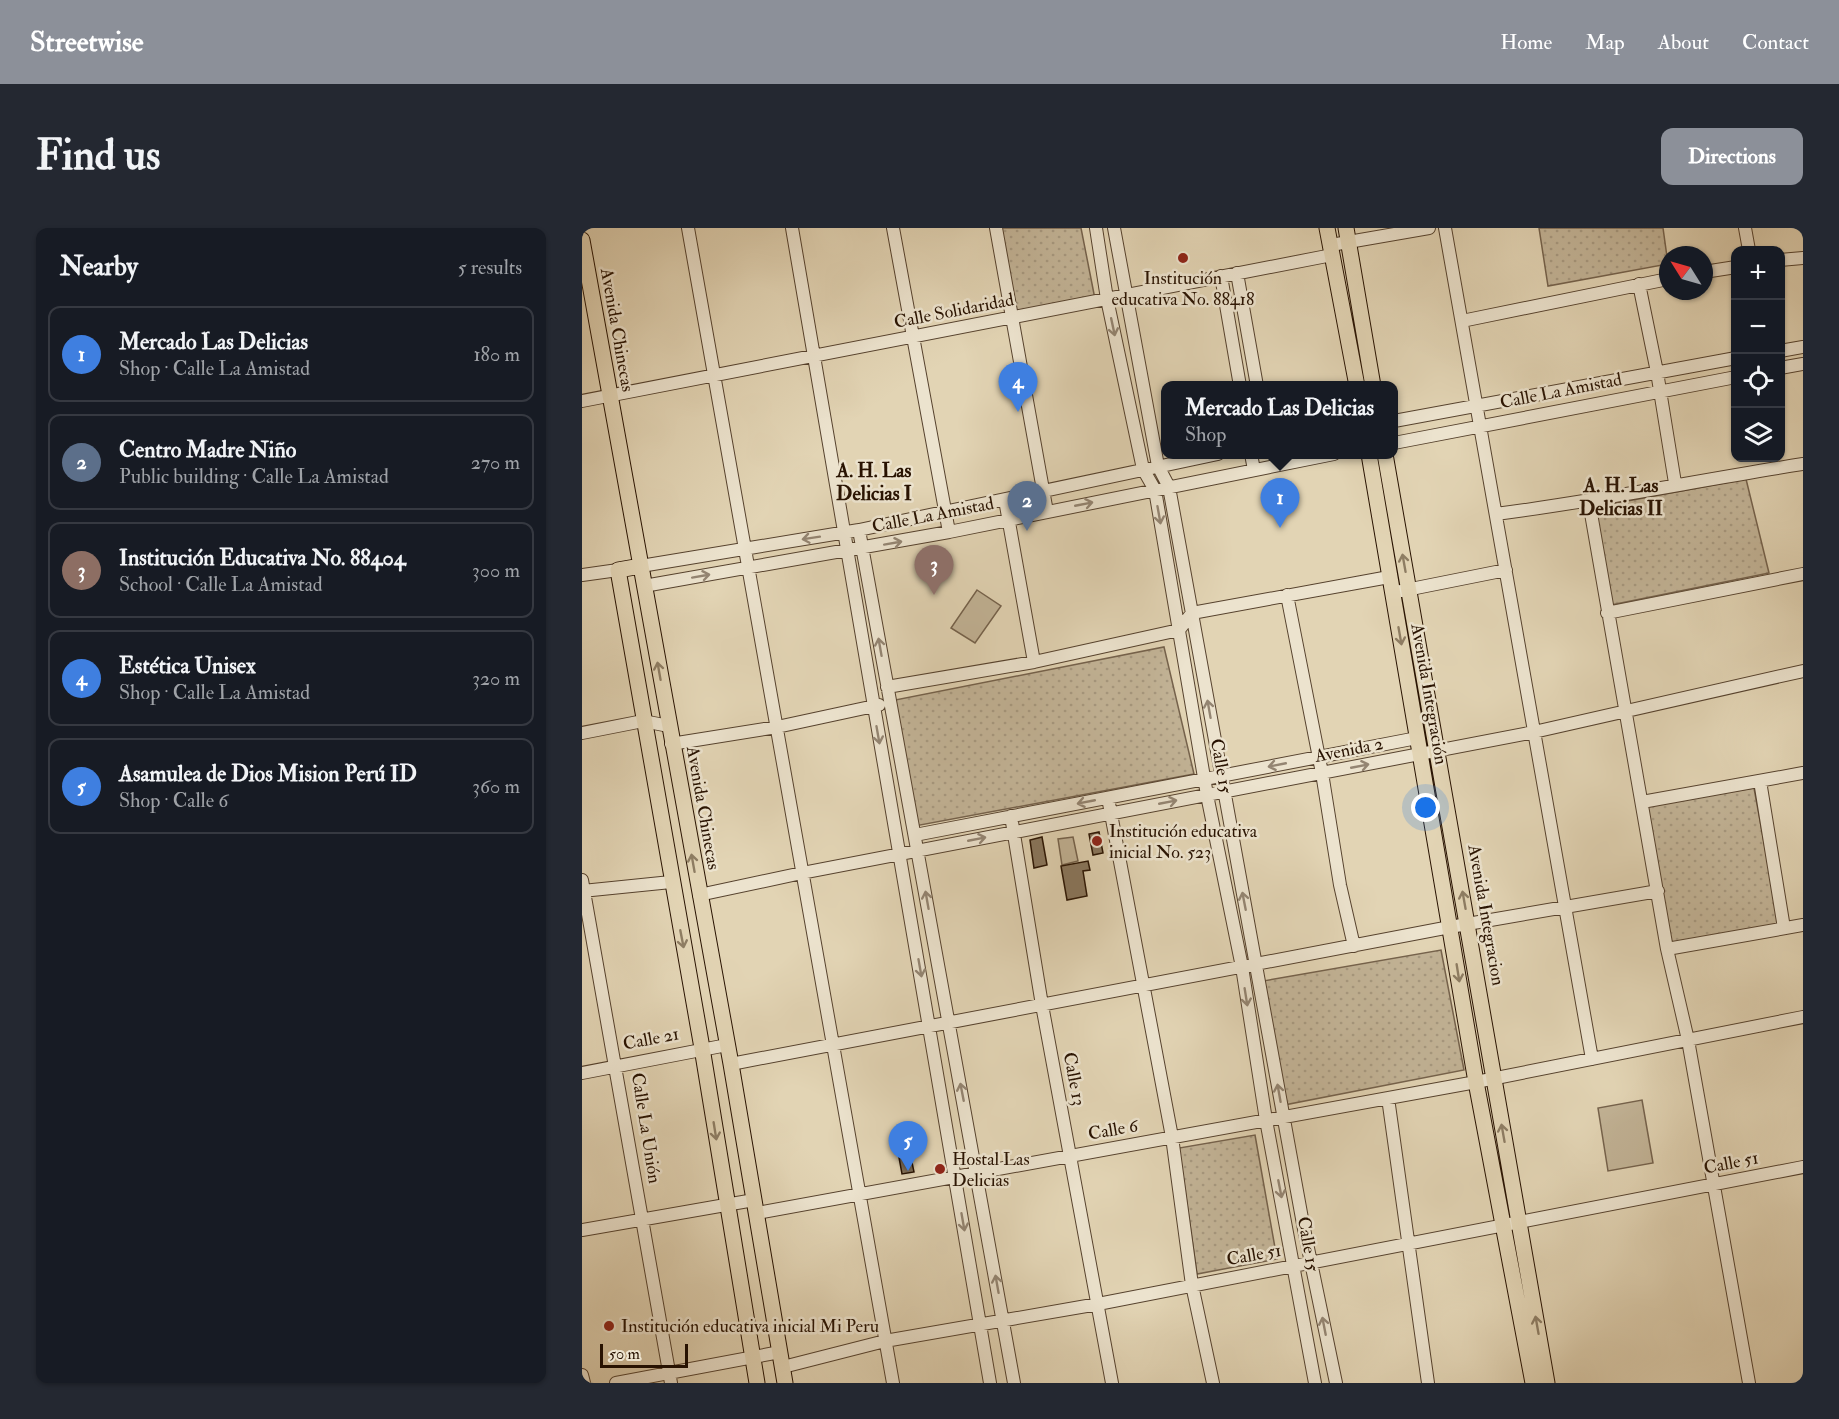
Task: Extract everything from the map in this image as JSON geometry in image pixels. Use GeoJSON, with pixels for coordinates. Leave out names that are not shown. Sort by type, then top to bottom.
{"type":"FeatureCollection","features":[{"type":"Feature","properties":{"kind":"main road"},"geometry":{"type":"LineString","coordinates":[[1328,228],[1356,381]]}},
{"type":"Feature","properties":{"kind":"main road"},"geometry":{"type":"LineString","coordinates":[[1347,235],[1372,381]]}},
{"type":"Feature","properties":{"kind":"main road","name":"Avenida Chinecas"},"geometry":{"type":"LineString","coordinates":[[582,240],[671,744],[731,1064],[785,1383]]}},
{"type":"Feature","properties":{"kind":"main road","name":"Avenida Integración"},"geometry":{"type":"LineString","coordinates":[[1370,459],[1476,1082],[1511,1224]]}},
{"type":"Feature","properties":{"kind":"main road","name":"Avenida Integracion"},"geometry":{"type":"LineString","coordinates":[[1386,459],[1494,1078],[1511,1224],[1547,1383]]}},
{"type":"Feature","properties":{"kind":"main road","name":"Calle La Amistad"},"geometry":{"type":"LineString","coordinates":[[618,570],[641,566]]}},
{"type":"Feature","properties":{"kind":"main road"},"geometry":{"type":"LineString","coordinates":[[618,570],[671,882],[702,1048],[757,1383]]}},
{"type":"Feature","properties":{"kind":"main road"},"geometry":{"type":"LineString","coordinates":[[1511,1224],[1533,1383]]}},
{"type":"Feature","properties":{"kind":"street"},"geometry":{"type":"LineString","coordinates":[[688,228],[893,1383]]}},
{"type":"Feature","properties":{"kind":"street"},"geometry":{"type":"LineString","coordinates":[[792,228],[873,706],[931,1026],[990,1383]]}},
{"type":"Feature","properties":{"kind":"street"},"geometry":{"type":"LineString","coordinates":[[893,228],[950,532]]}},
{"type":"Feature","properties":{"kind":"street"},"geometry":{"type":"LineString","coordinates":[[996,228],[1047,512]]}},
{"type":"Feature","properties":{"kind":"street","name":"Calle 15"},"geometry":{"type":"LineString","coordinates":[[1096,228],[1107,299],[1143,469],[1155,490],[1204,779],[1242,967],[1266,1120],[1315,1383]]}},
{"type":"Feature","properties":{"kind":"street"},"geometry":{"type":"LineString","coordinates":[[1114,228],[1158,466],[1169,487],[1220,776],[1336,1383]]}},
{"type":"Feature","properties":{"kind":"street","name":"Calle Solidaridad"},"geometry":{"type":"LineString","coordinates":[[582,401],[1237,273],[1331,250],[1347,235],[1430,228]]}},
{"type":"Feature","properties":{"kind":"street"},"geometry":{"type":"LineString","coordinates":[[1445,228],[1592,1059]]}},
{"type":"Feature","properties":{"kind":"street"},"geometry":{"type":"LineString","coordinates":[[1744,228],[1748,246]]}},
{"type":"Feature","properties":{"kind":"street"},"geometry":{"type":"LineString","coordinates":[[1785,260],[1803,258]]}},
{"type":"Feature","properties":{"kind":"street"},"geometry":{"type":"LineString","coordinates":[[1713,271],[1731,268]]}},
{"type":"Feature","properties":{"kind":"street"},"geometry":{"type":"LineString","coordinates":[[1237,273],[1256,381]]}},
{"type":"Feature","properties":{"kind":"street"},"geometry":{"type":"LineString","coordinates":[[1221,276],[1239,381]]}},
{"type":"Feature","properties":{"kind":"street"},"geometry":{"type":"LineString","coordinates":[[1462,321],[1659,281]]}},
{"type":"Feature","properties":{"kind":"street"},"geometry":{"type":"LineString","coordinates":[[1639,284],[1657,372],[1675,483]]}},
{"type":"Feature","properties":{"kind":"street"},"geometry":{"type":"LineString","coordinates":[[1785,350],[1803,347]]}},
{"type":"Feature","properties":{"kind":"street","name":"Calle La Amistad"},"geometry":{"type":"LineString","coordinates":[[1398,420],[1731,359]]}},
{"type":"Feature","properties":{"kind":"street"},"geometry":{"type":"LineString","coordinates":[[1785,367],[1803,364]]}},
{"type":"Feature","properties":{"kind":"street","name":"Calle La Amistad"},"geometry":{"type":"LineString","coordinates":[[1398,442],[1731,378]]}},
{"type":"Feature","properties":{"kind":"street","name":"Calle La Amistad"},"geometry":{"type":"LineString","coordinates":[[641,566],[859,530],[1193,459]]}},
{"type":"Feature","properties":{"kind":"street"},"geometry":{"type":"LineString","coordinates":[[1252,459],[1254,470]]}},
{"type":"Feature","properties":{"kind":"street","name":"Calle La Amistad"},"geometry":{"type":"LineString","coordinates":[[644,586],[862,549],[1008,521],[1254,470],[1271,460]]}},
{"type":"Feature","properties":{"kind":"street"},"geometry":{"type":"LineString","coordinates":[[1496,514],[1589,502],[1675,483],[1803,464]]}},
{"type":"Feature","properties":{"kind":"street"},"geometry":{"type":"LineString","coordinates":[[1005,500],[1034,662]]}},
{"type":"Feature","properties":{"kind":"street"},"geometry":{"type":"LineString","coordinates":[[1589,502],[1668,949],[1715,1184],[1749,1383]]}},
{"type":"Feature","properties":{"kind":"street"},"geometry":{"type":"LineString","coordinates":[[859,530],[948,1023],[978,1173],[1014,1383]]}},
{"type":"Feature","properties":{"kind":"street","name":"Calle La Amistad"},"geometry":{"type":"LineString","coordinates":[[582,575],[618,570]]}},
{"type":"Feature","properties":{"kind":"street"},"geometry":{"type":"LineString","coordinates":[[1393,593],[1506,570]]}},
{"type":"Feature","properties":{"kind":"street"},"geometry":{"type":"LineString","coordinates":[[1607,613],[1803,574]]}},
{"type":"Feature","properties":{"kind":"street"},"geometry":{"type":"LineString","coordinates":[[887,687],[1034,662],[1179,630],[1192,613],[1389,577]]}},
{"type":"Feature","properties":{"kind":"street"},"geometry":{"type":"LineString","coordinates":[[1287,595],[1322,773],[1340,885],[1354,946]]}},
{"type":"Feature","properties":{"kind":"street","name":"Avenida 2"},"geometry":{"type":"LineString","coordinates":[[699,895],[918,850],[1534,732],[1803,670]]}},
{"type":"Feature","properties":{"kind":"street"},"geometry":{"type":"LineString","coordinates":[[671,744],[777,727],[889,704]]}},
{"type":"Feature","properties":{"kind":"street"},"geometry":{"type":"LineString","coordinates":[[582,733],[643,721],[669,726]]}},
{"type":"Feature","properties":{"kind":"street","name":"Avenida 2"},"geometry":{"type":"LineString","coordinates":[[915,835],[1417,738]]}},
{"type":"Feature","properties":{"kind":"street"},"geometry":{"type":"LineString","coordinates":[[1642,802],[1803,773]]}},
{"type":"Feature","properties":{"kind":"street"},"geometry":{"type":"LineString","coordinates":[[1760,781],[1784,928]]}},
{"type":"Feature","properties":{"kind":"street"},"geometry":{"type":"LineString","coordinates":[[1108,798],[1172,1137],[1192,1285],[1213,1383]]}},
{"type":"Feature","properties":{"kind":"street","name":"Calle 13"},"geometry":{"type":"LineString","coordinates":[[1011,816],[1042,1005],[1112,1383]]}},
{"type":"Feature","properties":{"kind":"street"},"geometry":{"type":"LineString","coordinates":[[583,887],[671,882]]}},
{"type":"Feature","properties":{"kind":"street","name":"Calle La Unión"},"geometry":{"type":"LineString","coordinates":[[583,887],[617,1064],[670,1378]]}},
{"type":"Feature","properties":{"kind":"street"},"geometry":{"type":"LineString","coordinates":[[731,1064],[1450,927],[1658,891]]}},
{"type":"Feature","properties":{"kind":"street"},"geometry":{"type":"LineString","coordinates":[[1668,949],[1803,925]]}},
{"type":"Feature","properties":{"kind":"street","name":"Calle 6"},"geometry":{"type":"LineString","coordinates":[[582,1230],[726,1205],[755,1206],[860,1194],[1476,1082],[1803,1017]]}},
{"type":"Feature","properties":{"kind":"street","name":"Calle 21"},"geometry":{"type":"LineString","coordinates":[[582,1073],[617,1064],[727,1045]]}},
{"type":"Feature","properties":{"kind":"street"},"geometry":{"type":"LineString","coordinates":[[1389,1098],[1428,1383]]}},
{"type":"Feature","properties":{"kind":"street","name":"Calle 51"},"geometry":{"type":"LineString","coordinates":[[616,1383],[670,1378],[753,1358],[781,1360],[1098,1304],[1803,1167]]}},
{"type":"Feature","properties":{"kind":"street"},"geometry":{"type":"LineString","coordinates":[[582,1375],[584,1383]]}},
{"type":"Feature","properties":{"kind":"shaded area"},"geometry":{"type":"Polygon","coordinates":[[[995,228],[1081,228],[1095,299],[1011,316],[995,228]]]}},
{"type":"Feature","properties":{"kind":"shaded area"},"geometry":{"type":"Polygon","coordinates":[[[1539,228],[1663,228],[1666,246],[1659,246],[1659,266],[1548,286],[1539,228]]]}},
{"type":"Feature","properties":{"kind":"shaded area"},"geometry":{"type":"Polygon","coordinates":[[[1746,479],[1769,573],[1611,605],[1595,507],[1746,479]]]}},
{"type":"Feature","properties":{"kind":"shaded area"},"geometry":{"type":"Polygon","coordinates":[[[977,590],[1001,606],[975,643],[951,628],[977,590]]]}},
{"type":"Feature","properties":{"kind":"shaded area"},"geometry":{"type":"Polygon","coordinates":[[[1164,647],[1194,774],[915,826],[890,701],[1164,647]]]}},
{"type":"Feature","properties":{"kind":"shaded area"},"geometry":{"type":"Polygon","coordinates":[[[1754,788],[1779,924],[1671,944],[1647,805],[1754,788]]]}},
{"type":"Feature","properties":{"kind":"shaded area"},"geometry":{"type":"Polygon","coordinates":[[[1073,837],[1078,861],[1062,865],[1058,839],[1073,837]]]}},
{"type":"Feature","properties":{"kind":"shaded area"},"geometry":{"type":"Polygon","coordinates":[[[1441,950],[1464,1070],[1284,1105],[1263,981],[1441,950]]]}},
{"type":"Feature","properties":{"kind":"shaded area"},"geometry":{"type":"Polygon","coordinates":[[[1642,1100],[1653,1163],[1608,1171],[1598,1108],[1642,1100]]]}},
{"type":"Feature","properties":{"kind":"shaded area"},"geometry":{"type":"Polygon","coordinates":[[[1255,1135],[1277,1259],[1197,1274],[1179,1148],[1255,1135]]]}},
{"type":"Feature","properties":{"kind":"building"},"geometry":{"type":"Polygon","coordinates":[[[1099,832],[1103,853],[1093,855],[1089,834],[1099,832]]]}},
{"type":"Feature","properties":{"kind":"building"},"geometry":{"type":"Polygon","coordinates":[[[1042,837],[1047,865],[1034,868],[1030,840],[1042,837]]]}},
{"type":"Feature","properties":{"kind":"building"},"geometry":{"type":"Polygon","coordinates":[[[1088,861],[1090,870],[1083,871],[1087,896],[1067,900],[1061,866],[1088,861]]]}},
{"type":"Feature","properties":{"kind":"building"},"geometry":{"type":"Polygon","coordinates":[[[907,1139],[914,1172],[902,1174],[896,1141],[907,1139]]]}},
{"type":"Feature","properties":{"kind":"place","name":"Institución educativa No. 88418"},"geometry":{"type":"Point","coordinates":[1183,258]}},
{"type":"Feature","properties":{"kind":"place","name":"Estética Unisex"},"geometry":{"type":"Point","coordinates":[1018,412]}},
{"type":"Feature","properties":{"kind":"place","name":"Mercado Las Delicias"},"geometry":{"type":"Point","coordinates":[1280,528]}},
{"type":"Feature","properties":{"kind":"place","name":"Centro Madre Niño"},"geometry":{"type":"Point","coordinates":[1027,531]}},
{"type":"Feature","properties":{"kind":"place","name":"Institución Educativa No. 88404"},"geometry":{"type":"Point","coordinates":[934,595]}},
{"type":"Feature","properties":{"kind":"place","name":"Institución educativa inicial No. 523"},"geometry":{"type":"Point","coordinates":[1097,841]}},
{"type":"Feature","properties":{"kind":"place","name":"Hostal Las Delicias"},"geometry":{"type":"Point","coordinates":[940,1169]}},
{"type":"Feature","properties":{"kind":"place","name":"Asamulea de Dios Mision Perú ID"},"geometry":{"type":"Point","coordinates":[908,1171]}},
{"type":"Feature","properties":{"kind":"place","name":"Institución educativa inicial Mi Peru"},"geometry":{"type":"Point","coordinates":[609,1326]}},
{"type":"Feature","properties":{"kind":"district","name":"A. H. Las Delicias I"},"geometry":{"type":"Point","coordinates":[874,482]}},
{"type":"Feature","properties":{"kind":"district","name":"A. H. Las Delicias II"},"geometry":{"type":"Point","coordinates":[1621,496]}}]}
